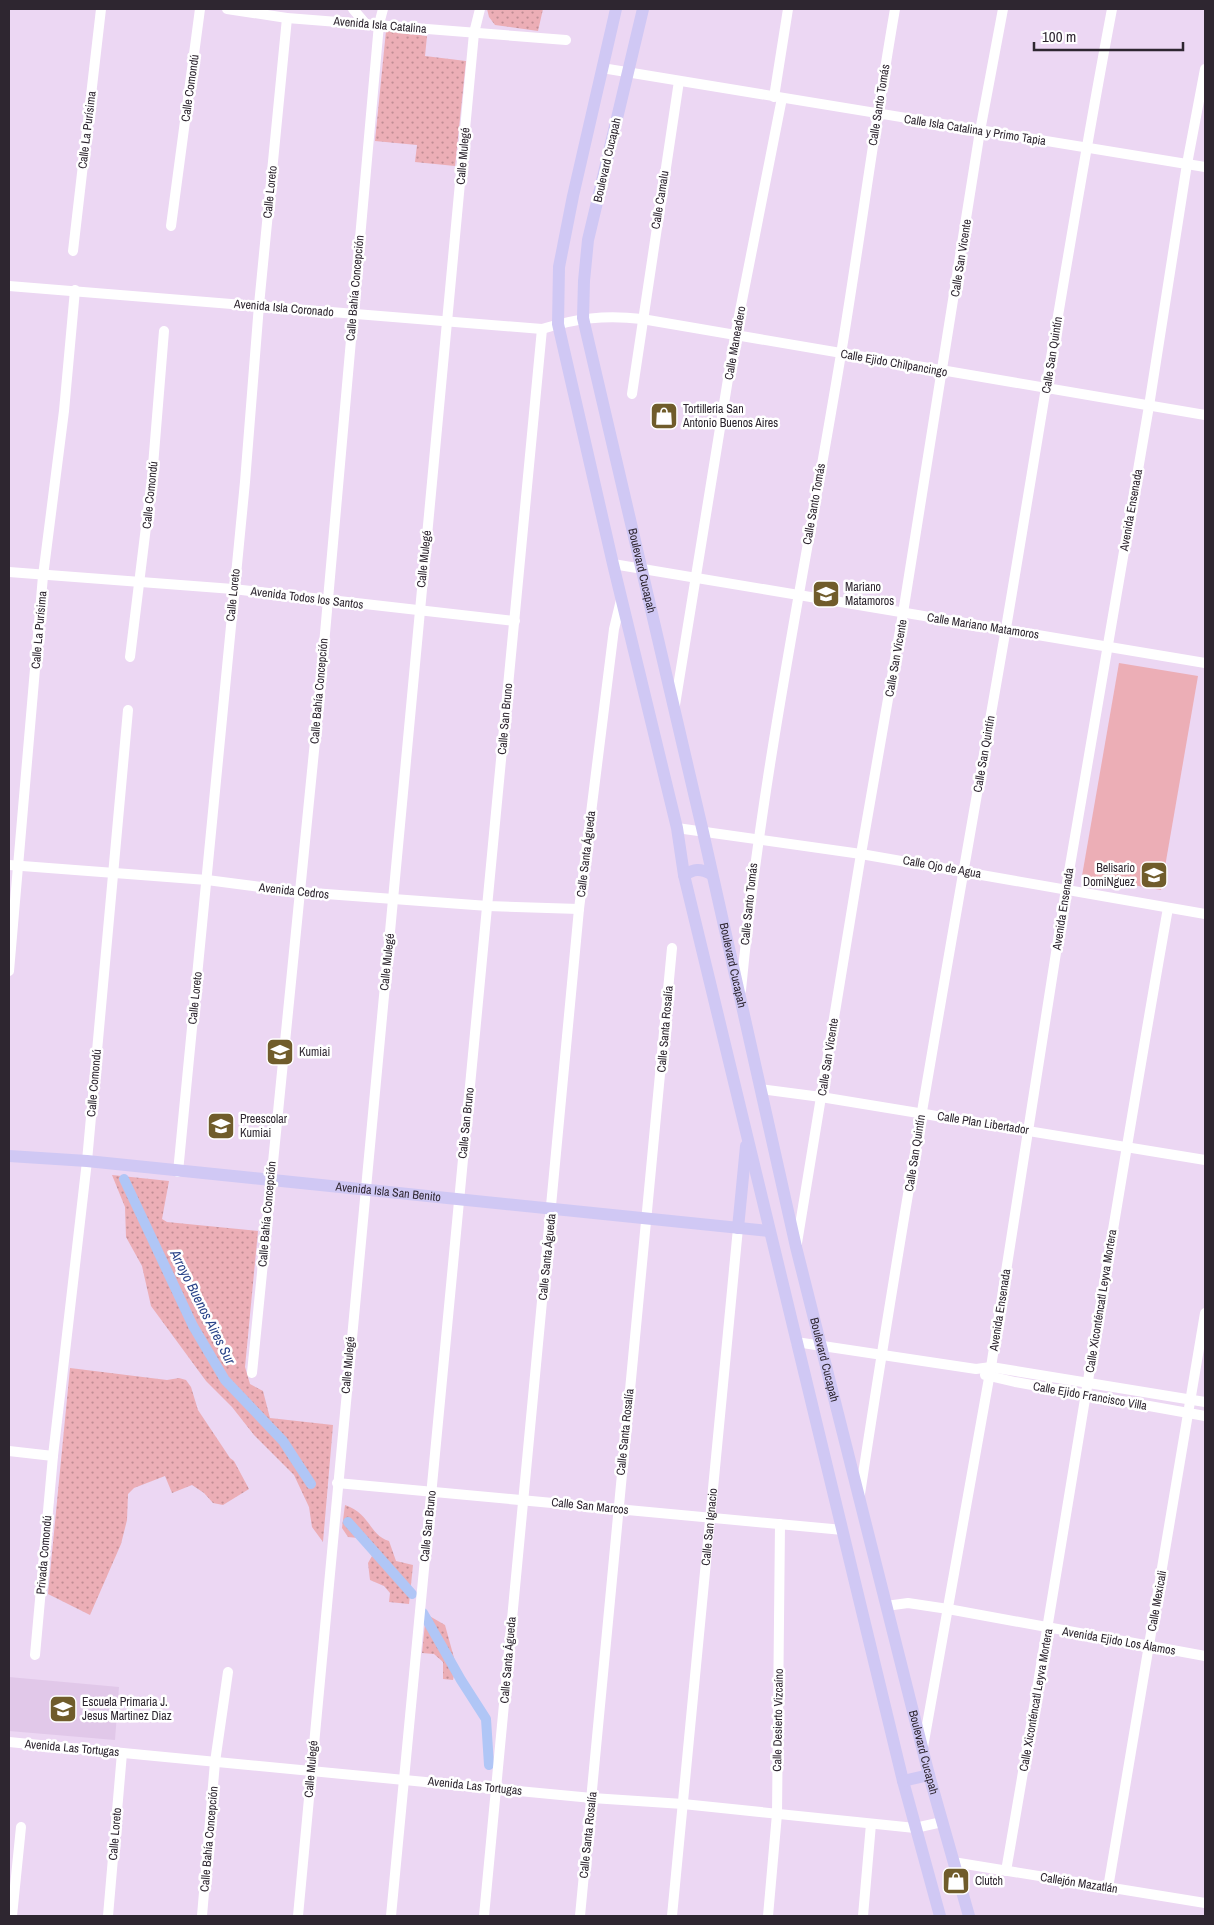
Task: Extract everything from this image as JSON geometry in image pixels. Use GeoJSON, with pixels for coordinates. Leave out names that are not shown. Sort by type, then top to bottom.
{"type":"FeatureCollection","features":[{"type":"Feature","properties":{"kind":"main road","name":"Boulevard Cucapah"},"geometry":{"type":"LineString","coordinates":[[616,9],[559,267],[558,324],[621,600],[677,828],[684,876],[769,1231],[914,1828],[940,1916]]}},
{"type":"Feature","properties":{"kind":"main road","name":"Boulevard Cucapah"},"geometry":{"type":"LineString","coordinates":[[643,9],[588,240],[583,318],[703,832],[796,1247],[922,1750],[969,1916]]}},
{"type":"Feature","properties":{"kind":"main road"},"geometry":{"type":"LineString","coordinates":[[684,876],[692,870],[698,869],[703,869],[711,874]]}},
{"type":"Feature","properties":{"kind":"main road","name":"Calle San Ignacio"},"geometry":{"type":"LineString","coordinates":[[738,1228],[747,1136]]}},
{"type":"Feature","properties":{"kind":"main road","name":"Avenida Isla San Benito"},"geometry":{"type":"LineString","coordinates":[[9,1156],[459,1198],[647,1220],[769,1231]]}},
{"type":"Feature","properties":{"kind":"main road"},"geometry":{"type":"LineString","coordinates":[[903,1781],[929,1775]]}},
{"type":"Feature","properties":{"kind":"street","name":"Calle La Purísima"},"geometry":{"type":"LineString","coordinates":[[73,251],[102,9]]}},
{"type":"Feature","properties":{"kind":"street","name":"Calle Comondú"},"geometry":{"type":"LineString","coordinates":[[171,226],[200,9]]}},
{"type":"Feature","properties":{"kind":"street","name":"Avenida Isla Catalina"},"geometry":{"type":"LineString","coordinates":[[227,9],[287,18],[566,40]]}},
{"type":"Feature","properties":{"kind":"street"},"geometry":{"type":"LineString","coordinates":[[353,9],[365,23]]}},
{"type":"Feature","properties":{"kind":"street","name":"Calle Bahía Concepción"},"geometry":{"type":"LineString","coordinates":[[252,1373],[327,601],[379,24],[383,9]]}},
{"type":"Feature","properties":{"kind":"street","name":"Calle Mulegé"},"geometry":{"type":"LineString","coordinates":[[298,1916],[310,1770],[394,898],[419,611],[474,33],[480,9]]}},
{"type":"Feature","properties":{"kind":"street","name":"Calle Maneadero"},"geometry":{"type":"LineString","coordinates":[[674,708],[735,336],[778,98],[788,9]]}},
{"type":"Feature","properties":{"kind":"street","name":"Calle Santo Tomás"},"geometry":{"type":"LineString","coordinates":[[740,1001],[757,840],[841,354],[877,114],[895,9]]}},
{"type":"Feature","properties":{"kind":"street","name":"Calle San Vicente"},"geometry":{"type":"LineString","coordinates":[[796,1247],[861,854],[904,613],[980,131],[1003,9]]}},
{"type":"Feature","properties":{"kind":"street","name":"Calle San Quintín"},"geometry":{"type":"LineString","coordinates":[[859,1500],[921,1113],[1046,389],[1085,148],[1112,9]]}},
{"type":"Feature","properties":{"kind":"street","name":"Calle Loreto"},"geometry":{"type":"LineString","coordinates":[[178,1172],[233,589],[245,482],[259,305],[287,18]]}},
{"type":"Feature","properties":{"kind":"street","name":"Calle Isla Catalina y Primo Tapia"},"geometry":{"type":"LineString","coordinates":[[602,68],[1205,168]]}},
{"type":"Feature","properties":{"kind":"street","name":"Avenida Ensenada"},"geometry":{"type":"LineString","coordinates":[[922,1750],[990,1372],[1066,889],[1149,406],[1187,164],[1205,69]]}},
{"type":"Feature","properties":{"kind":"street","name":"Calle Camalu"},"geometry":{"type":"LineString","coordinates":[[632,394],[679,81]]}},
{"type":"Feature","properties":{"kind":"street","name":"Avenida Isla Coronado"},"geometry":{"type":"LineString","coordinates":[[9,286],[542,329],[583,318]]}},
{"type":"Feature","properties":{"kind":"street","name":"Calle La Purísima"},"geometry":{"type":"LineString","coordinates":[[9,972],[14,865],[44,576],[64,411],[75,290]]}},
{"type":"Feature","properties":{"kind":"street","name":"Calle Ejido Chilpancingo"},"geometry":{"type":"LineString","coordinates":[[583,318],[617,316],[642,319],[943,372],[1205,415]]}},
{"type":"Feature","properties":{"kind":"street","name":"Calle San Bruno"},"geometry":{"type":"LineString","coordinates":[[391,1916],[542,329]]}},
{"type":"Feature","properties":{"kind":"street","name":"Calle Comondú"},"geometry":{"type":"LineString","coordinates":[[130,657],[152,478],[164,331]]}},
{"type":"Feature","properties":{"kind":"street","name":"Calle Mariano Matamoros"},"geometry":{"type":"LineString","coordinates":[[613,564],[1205,663]]}},
{"type":"Feature","properties":{"kind":"street","name":"Avenida Todos los Santos"},"geometry":{"type":"LineString","coordinates":[[9,572],[233,589],[514,621]]}},
{"type":"Feature","properties":{"kind":"street","name":"Calle Santa Águeda"},"geometry":{"type":"LineString","coordinates":[[484,1916],[580,909],[614,629],[621,600]]}},
{"type":"Feature","properties":{"kind":"street","name":"Calle Comondú"},"geometry":{"type":"LineString","coordinates":[[53,1456],[86,1162],[128,710]]}},
{"type":"Feature","properties":{"kind":"street","name":"Calle Ojo de Agua"},"geometry":{"type":"LineString","coordinates":[[677,828],[861,854],[1205,914]]}},
{"type":"Feature","properties":{"kind":"street","name":"Avenida Cedros"},"geometry":{"type":"LineString","coordinates":[[14,865],[206,880],[299,892],[488,906],[580,909]]}},
{"type":"Feature","properties":{"kind":"street","name":"Calle Xiconténcatl Leyva Mortera"},"geometry":{"type":"LineString","coordinates":[[1006,1871],[1048,1628],[1125,1147],[1168,908]]}},
{"type":"Feature","properties":{"kind":"street","name":"Calle Santa Rosalía"},"geometry":{"type":"LineString","coordinates":[[580,1916],[617,1508],[647,1220],[672,948]]}},
{"type":"Feature","properties":{"kind":"street","name":"Calle Plan Libertador"},"geometry":{"type":"LineString","coordinates":[[760,1089],[821,1097],[1205,1160]]}},
{"type":"Feature","properties":{"kind":"street","name":"Calle San Ignacio"},"geometry":{"type":"LineString","coordinates":[[672,1916],[738,1228]]}},
{"type":"Feature","properties":{"kind":"street","name":"Calle Mexicali"},"geometry":{"type":"LineString","coordinates":[[1108,1888],[1205,1313]]}},
{"type":"Feature","properties":{"kind":"street","name":"Calle Ejido Francisco Villa"},"geometry":{"type":"LineString","coordinates":[[796,1342],[820,1344],[976,1369],[1086,1396],[1205,1416]]}},
{"type":"Feature","properties":{"kind":"street","name":"Calle Ejido Francisco Villa"},"geometry":{"type":"LineString","coordinates":[[990,1372],[1088,1383],[1205,1402]]}},
{"type":"Feature","properties":{"kind":"street"},"geometry":{"type":"LineString","coordinates":[[9,1451],[53,1456]]}},
{"type":"Feature","properties":{"kind":"street","name":"Privada Comondú"},"geometry":{"type":"LineString","coordinates":[[35,1655],[53,1456]]}},
{"type":"Feature","properties":{"kind":"street","name":"Calle San Marcos"},"geometry":{"type":"LineString","coordinates":[[337,1483],[843,1530]]}},
{"type":"Feature","properties":{"kind":"street","name":"Calle Desierto Vizcaíno"},"geometry":{"type":"LineString","coordinates":[[768,1916],[777,1814],[780,1524]]}},
{"type":"Feature","properties":{"kind":"street","name":"Avenida Ejido Los Álamos"},"geometry":{"type":"LineString","coordinates":[[886,1606],[908,1603],[948,1609],[1205,1656]]}},
{"type":"Feature","properties":{"kind":"street","name":"Calle Bahía Concepción"},"geometry":{"type":"LineString","coordinates":[[202,1916],[216,1762],[228,1672]]}},
{"type":"Feature","properties":{"kind":"street","name":"Avenida Las Tortugas"},"geometry":{"type":"LineString","coordinates":[[9,1742],[592,1798],[683,1804],[914,1828],[942,1822]]}},
{"type":"Feature","properties":{"kind":"street","name":"Calle Loreto"},"geometry":{"type":"LineString","coordinates":[[108,1916],[122,1753]]}},
{"type":"Feature","properties":{"kind":"street"},"geometry":{"type":"LineString","coordinates":[[862,1916],[871,1824]]}},
{"type":"Feature","properties":{"kind":"street"},"geometry":{"type":"LineString","coordinates":[[12,1916],[21,1827]]}},
{"type":"Feature","properties":{"kind":"street","name":"Callejón Mazatlán"},"geometry":{"type":"LineString","coordinates":[[953,1862],[1205,1904]]}},
{"type":"Feature","properties":{"kind":"shaded area"},"geometry":{"type":"Polygon","coordinates":[[[487,9],[543,9],[538,31],[495,25],[489,17],[487,9]]]}},
{"type":"Feature","properties":{"kind":"shaded area"},"geometry":{"type":"Polygon","coordinates":[[[386,31],[427,36],[425,56],[466,61],[455,166],[415,162],[417,145],[375,141],[386,31]]]}},
{"type":"Feature","properties":{"kind":"shaded area"},"geometry":{"type":"Polygon","coordinates":[[[1119,663],[1198,676],[1161,890],[1082,876],[1119,663]]]}},
{"type":"Feature","properties":{"kind":"shaded area"},"geometry":{"type":"Polygon","coordinates":[[[112,1175],[169,1181],[162,1219],[167,1222],[258,1231],[245,1367],[250,1384],[263,1391],[270,1418],[333,1425],[323,1542],[312,1527],[309,1507],[294,1475],[254,1435],[232,1407],[206,1381],[151,1306],[142,1266],[126,1237],[125,1207],[112,1175]]]}},
{"type":"Feature","properties":{"kind":"shaded area"},"geometry":{"type":"Polygon","coordinates":[[[70,1368],[167,1380],[179,1378],[186,1380],[191,1387],[198,1410],[230,1458],[234,1461],[249,1489],[223,1505],[213,1503],[204,1493],[192,1485],[172,1493],[165,1476],[134,1488],[128,1494],[127,1520],[121,1544],[90,1615],[48,1594],[70,1368]]]}},
{"type":"Feature","properties":{"kind":"shaded area"},"geometry":{"type":"Polygon","coordinates":[[[345,1505],[354,1509],[377,1534],[389,1541],[396,1561],[413,1565],[409,1604],[389,1602],[390,1593],[384,1586],[370,1580],[368,1563],[372,1556],[358,1538],[348,1537],[342,1528],[345,1505]]]}},
{"type":"Feature","properties":{"kind":"shaded area"},"geometry":{"type":"Polygon","coordinates":[[[426,1614],[445,1625],[456,1665],[453,1680],[443,1679],[443,1662],[434,1654],[422,1653],[426,1614]]]}},
{"type":"Feature","properties":{"kind":"shaded area","name":"Escuela Primaria J. Jesus Martinez Diaz"},"geometry":{"type":"Polygon","coordinates":[[[9,1677],[119,1687],[115,1740],[9,1731],[9,1677]]]}},
{"type":"Feature","properties":{"kind":"waterway","name":"Arroyo Buenos Aires Sur"},"geometry":{"type":"LineString","coordinates":[[124,1179],[193,1326],[225,1380],[283,1441],[311,1484]]}},
{"type":"Feature","properties":{"kind":"waterway","name":"Arroyo Buenos Aires Sur"},"geometry":{"type":"LineString","coordinates":[[348,1522],[412,1594]]}},
{"type":"Feature","properties":{"kind":"waterway","name":"Arroyo Buenos Aires Sur"},"geometry":{"type":"LineString","coordinates":[[423,1613],[461,1680],[486,1719],[489,1765]]}},
{"type":"Feature","properties":{"kind":"place","name":"Tortilleria San Antonio Buenos Aires"},"geometry":{"type":"Point","coordinates":[664,416]}},
{"type":"Feature","properties":{"kind":"place","name":"Mariano Matamoros"},"geometry":{"type":"Point","coordinates":[826,594]}},
{"type":"Feature","properties":{"kind":"place","name":"Belisario DomiNguez"},"geometry":{"type":"Point","coordinates":[1154,875]}},
{"type":"Feature","properties":{"kind":"place","name":"Kumiai"},"geometry":{"type":"Point","coordinates":[280,1052]}},
{"type":"Feature","properties":{"kind":"place","name":"Preescolar Kumiai"},"geometry":{"type":"Point","coordinates":[221,1126]}},
{"type":"Feature","properties":{"kind":"place","name":"Escuela Primaria J. Jesus Martinez Diaz"},"geometry":{"type":"Point","coordinates":[63,1709]}},
{"type":"Feature","properties":{"kind":"place","name":"Clutch"},"geometry":{"type":"Point","coordinates":[956,1881]}}]}
